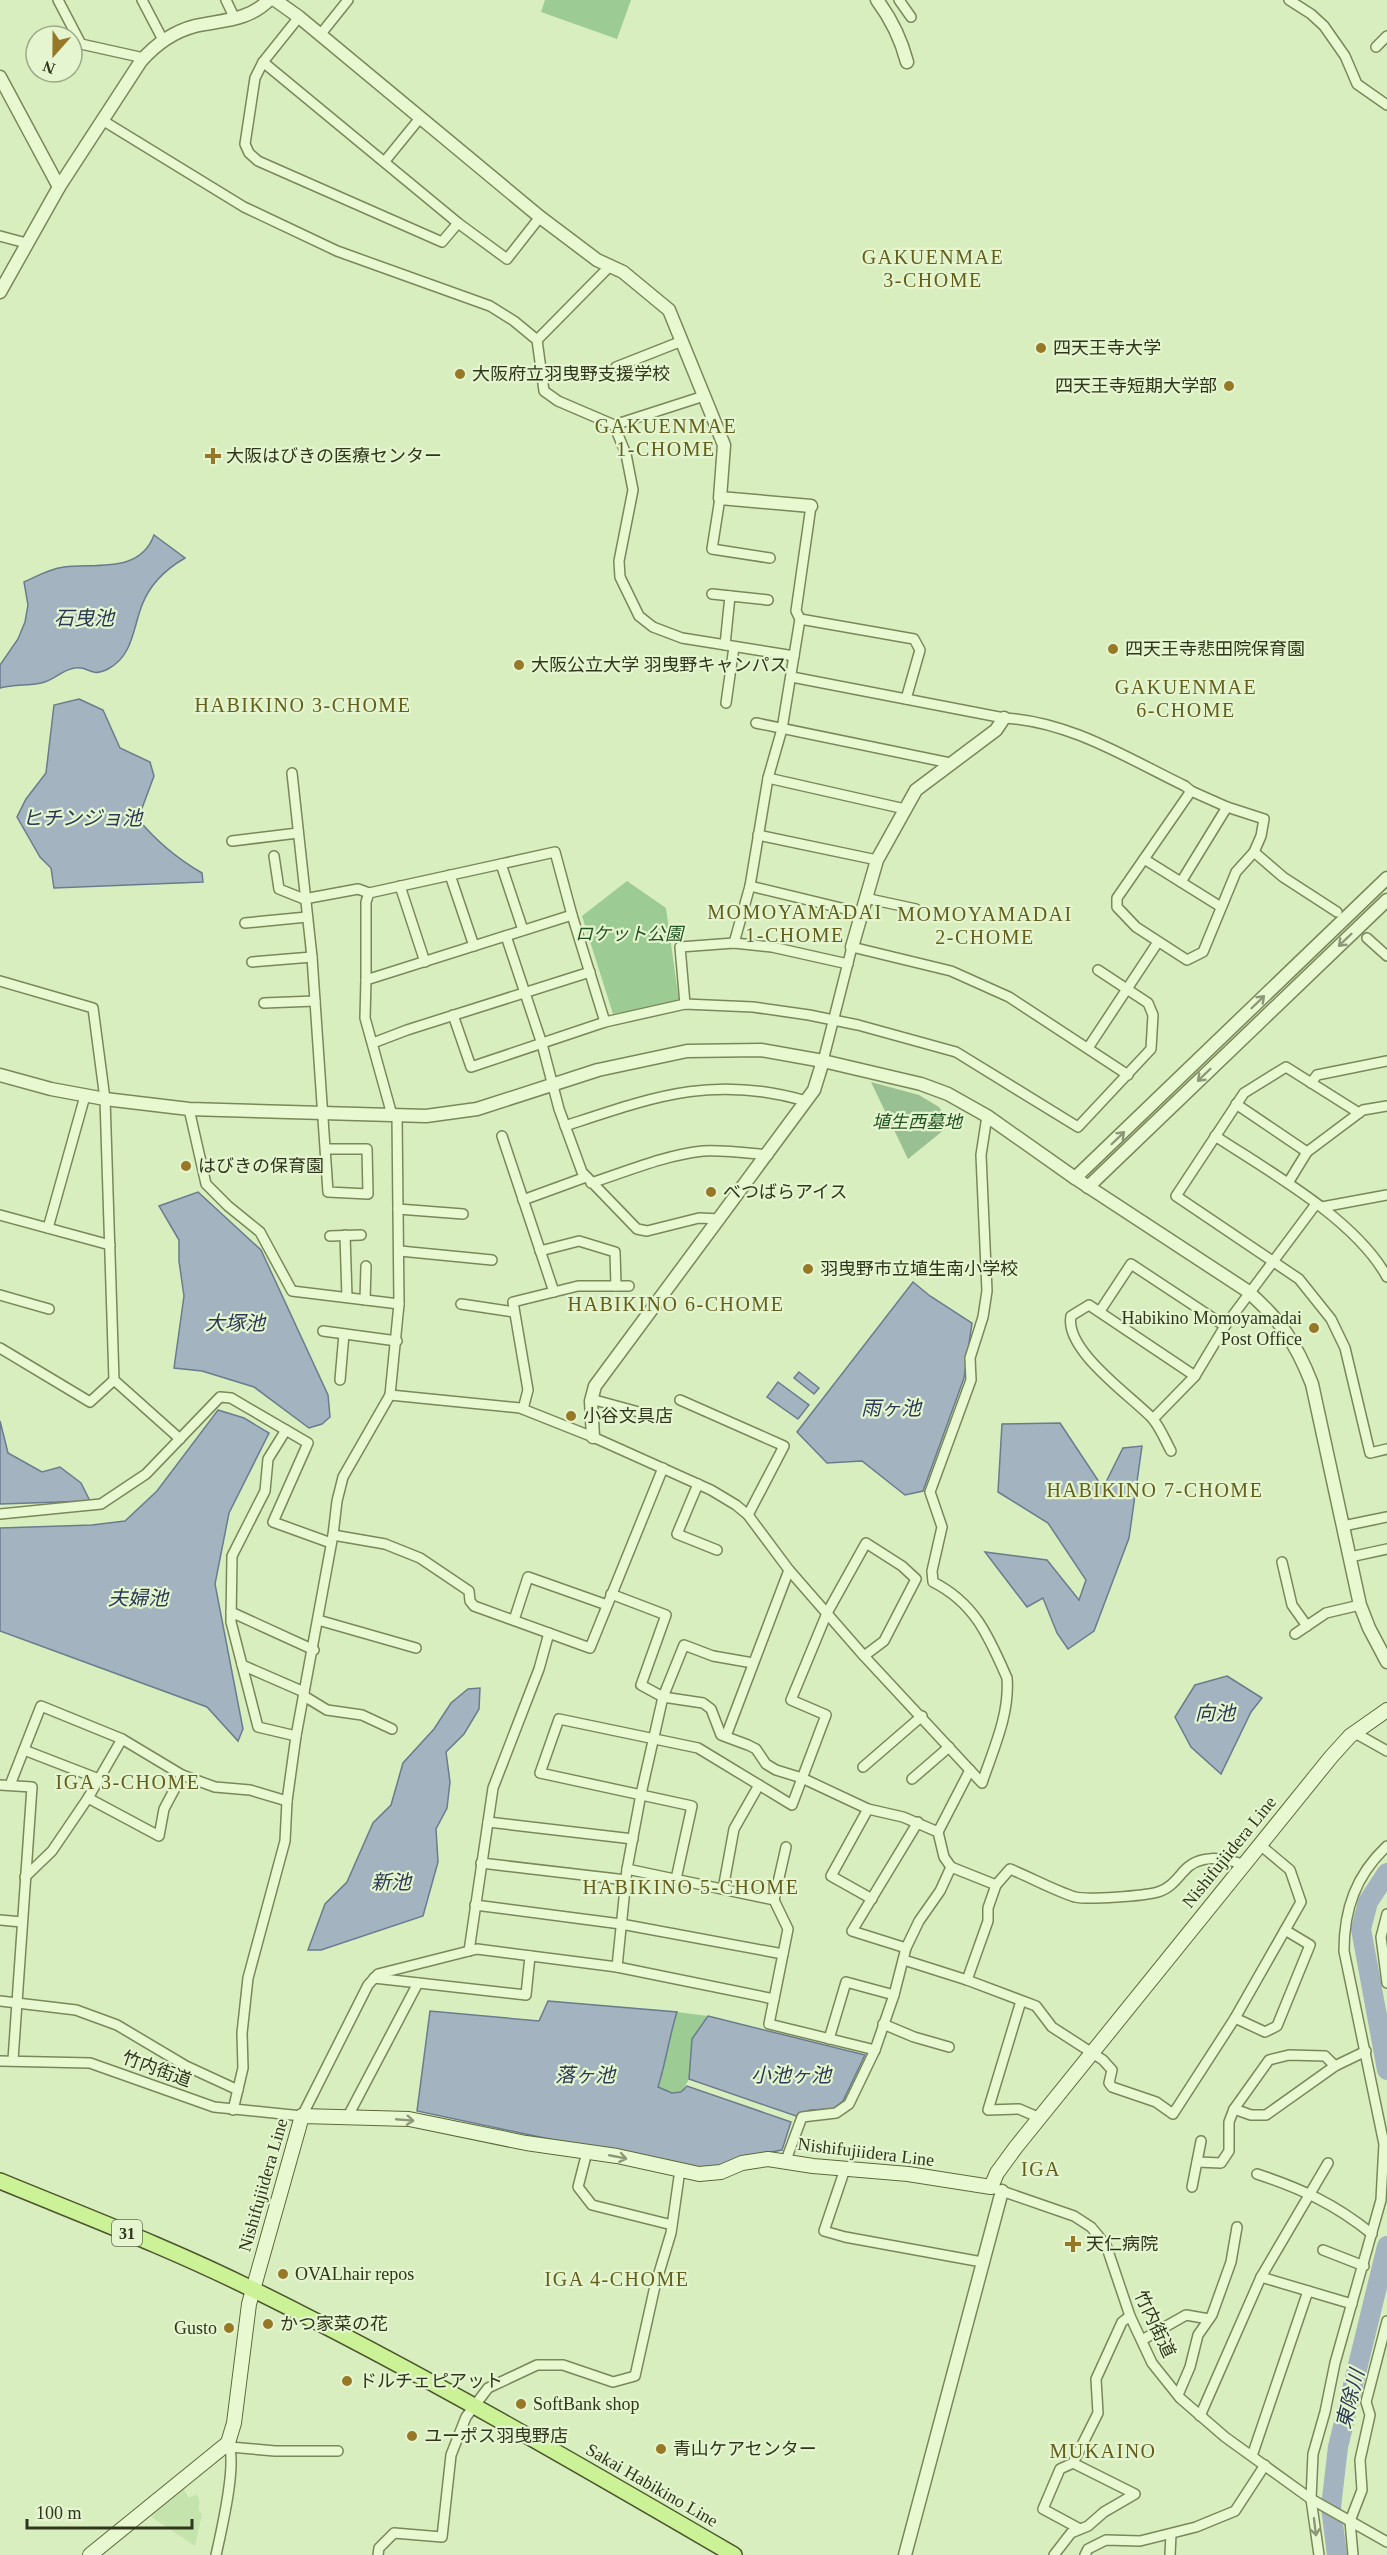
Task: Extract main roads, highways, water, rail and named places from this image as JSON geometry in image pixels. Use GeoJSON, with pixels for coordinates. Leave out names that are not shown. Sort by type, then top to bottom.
{"type":"FeatureCollection","features":[{"type":"Feature","properties":{"kind":"main road","name":"Nishifujiidera Line"},"geometry":{"type":"LineString","coordinates":[[90,2555],[229,2445],[234,2423],[249,2304],[302,2116],[409,2119],[711,2174],[751,2160],[786,2160],[813,2166],[908,2174],[997,2189],[997,2173],[1259,1844],[1331,1757],[1355,1733],[1387,1710]]}},
{"type":"Feature","properties":{"kind":"main road","name":"Sakai Habikino Line"},"geometry":{"type":"LineString","coordinates":[[0,2181],[149,2242],[253,2289],[475,2405],[734,2555]]}},
{"type":"Feature","properties":{"kind":"water","name":"石曳池"},"geometry":{"type":"Polygon","coordinates":[[[154,535],[185,558],[165,572],[149,590],[123,657],[102,671],[94,672],[75,668],[66,670],[41,683],[0,688],[0,665],[18,639],[25,622],[28,605],[24,582],[59,568],[128,561],[138,556],[147,547],[154,535]]]}},
{"type":"Feature","properties":{"kind":"water","name":"ヒチンジョ池"},"geometry":{"type":"Polygon","coordinates":[[[79,699],[103,710],[120,748],[150,762],[154,776],[138,819],[167,849],[202,873],[203,882],[54,888],[51,868],[40,857],[17,817],[26,799],[46,773],[54,705],[79,699]]]}},
{"type":"Feature","properties":{"kind":"water","name":"大塚池"},"geometry":{"type":"Polygon","coordinates":[[[198,1192],[261,1250],[328,1395],[330,1417],[322,1424],[309,1428],[254,1387],[202,1371],[174,1368],[184,1296],[179,1261],[179,1240],[159,1206],[198,1192]]]}},
{"type":"Feature","properties":{"kind":"water","name":"雨ヶ池"},"geometry":{"type":"Polygon","coordinates":[[[913,1282],[972,1323],[964,1378],[923,1491],[905,1495],[862,1461],[827,1463],[797,1432],[913,1282]]]}},
{"type":"Feature","properties":{"kind":"water"},"geometry":{"type":"Polygon","coordinates":[[[799,1372],[819,1388],[814,1394],[794,1378],[799,1372]]]}},
{"type":"Feature","properties":{"kind":"water"},"geometry":{"type":"Polygon","coordinates":[[[778,1382],[809,1405],[798,1419],[767,1397],[778,1382]]]}},
{"type":"Feature","properties":{"kind":"water","name":"夫婦池"},"geometry":{"type":"Polygon","coordinates":[[[218,1410],[244,1418],[269,1433],[229,1513],[215,1584],[243,1729],[238,1741],[207,1707],[0,1631],[0,1528],[92,1525],[125,1521],[157,1491],[218,1410]]]}},
{"type":"Feature","properties":{"kind":"water"},"geometry":{"type":"Polygon","coordinates":[[[0,1421],[8,1453],[42,1472],[60,1467],[81,1483],[90,1501],[0,1504],[0,1421]]]}},
{"type":"Feature","properties":{"kind":"water"},"geometry":{"type":"Polygon","coordinates":[[[1060,1423],[1103,1488],[1123,1448],[1142,1446],[1129,1538],[1094,1631],[1068,1649],[1057,1633],[1043,1598],[1027,1607],[985,1552],[1047,1560],[1079,1600],[1086,1580],[1048,1523],[998,1492],[1002,1424],[1060,1423]]]}},
{"type":"Feature","properties":{"kind":"water","name":"向池"},"geometry":{"type":"Polygon","coordinates":[[[1227,1676],[1262,1698],[1251,1712],[1221,1774],[1191,1747],[1175,1717],[1195,1685],[1227,1676]]]}},
{"type":"Feature","properties":{"kind":"water","name":"新池"},"geometry":{"type":"Polygon","coordinates":[[[480,1688],[479,1709],[464,1734],[446,1752],[450,1782],[447,1808],[436,1829],[438,1862],[423,1916],[321,1950],[308,1950],[325,1904],[347,1882],[373,1823],[391,1805],[403,1763],[434,1729],[451,1703],[468,1689],[480,1688]]]}},
{"type":"Feature","properties":{"kind":"water","name":"落ヶ池"},"geometry":{"type":"Polygon","coordinates":[[[548,2001],[677,2012],[658,2087],[672,2093],[681,2092],[687,2086],[791,2122],[782,2150],[749,2156],[726,2167],[696,2170],[417,2111],[430,2011],[539,2021],[548,2001]]]}},
{"type":"Feature","properties":{"kind":"water","name":"小池ヶ池"},"geometry":{"type":"Polygon","coordinates":[[[708,2016],[865,2055],[843,2101],[833,2109],[810,2110],[796,2116],[689,2079],[692,2039],[708,2016]]]}},
{"type":"Feature","properties":{"kind":"waterway","name":"東除川"},"geometry":{"type":"LineString","coordinates":[[1387,1873],[1368,1902],[1361,1929],[1387,2070]]}},
{"type":"Feature","properties":{"kind":"waterway","name":"東除川"},"geometry":{"type":"LineString","coordinates":[[1337,2555],[1331,2507],[1338,2447],[1387,2246]]}},
{"type":"Feature","properties":{"kind":"place","name":"四天王寺大学"},"geometry":{"type":"Point","coordinates":[1041,348]}},
{"type":"Feature","properties":{"kind":"place","name":"大阪府立羽曳野支援学校"},"geometry":{"type":"Point","coordinates":[460,374]}},
{"type":"Feature","properties":{"kind":"place","name":"四天王寺短期大学部"},"geometry":{"type":"Point","coordinates":[1229,386]}},
{"type":"Feature","properties":{"kind":"place","name":"大阪はびきの医療センター"},"geometry":{"type":"Point","coordinates":[213,456]}},
{"type":"Feature","properties":{"kind":"place","name":"四天王寺悲田院保育園"},"geometry":{"type":"Point","coordinates":[1113,649]}},
{"type":"Feature","properties":{"kind":"place","name":"大阪公立大学 羽曳野キャンパス"},"geometry":{"type":"Point","coordinates":[519,665]}},
{"type":"Feature","properties":{"kind":"place","name":"はびきの保育園"},"geometry":{"type":"Point","coordinates":[186,1166]}},
{"type":"Feature","properties":{"kind":"place","name":"べつばらアイス"},"geometry":{"type":"Point","coordinates":[711,1192]}},
{"type":"Feature","properties":{"kind":"place","name":"羽曳野市立埴生南小学校"},"geometry":{"type":"Point","coordinates":[808,1269]}},
{"type":"Feature","properties":{"kind":"place","name":"Habikino Momoyamadai Post Office"},"geometry":{"type":"Point","coordinates":[1314,1328]}},
{"type":"Feature","properties":{"kind":"place","name":"小谷文具店"},"geometry":{"type":"Point","coordinates":[571,1416]}},
{"type":"Feature","properties":{"kind":"place","name":"天仁病院"},"geometry":{"type":"Point","coordinates":[1073,2244]}},
{"type":"Feature","properties":{"kind":"place","name":"OVALhair repos"},"geometry":{"type":"Point","coordinates":[283,2274]}},
{"type":"Feature","properties":{"kind":"place","name":"かつ家菜の花"},"geometry":{"type":"Point","coordinates":[268,2324]}},
{"type":"Feature","properties":{"kind":"place","name":"Gusto"},"geometry":{"type":"Point","coordinates":[229,2328]}},
{"type":"Feature","properties":{"kind":"place","name":"ドルチェピアット"},"geometry":{"type":"Point","coordinates":[347,2381]}},
{"type":"Feature","properties":{"kind":"place","name":"SoftBank shop"},"geometry":{"type":"Point","coordinates":[521,2404]}},
{"type":"Feature","properties":{"kind":"place","name":"ユーポス羽曳野店"},"geometry":{"type":"Point","coordinates":[412,2436]}},
{"type":"Feature","properties":{"kind":"place","name":"青山ケアセンター"},"geometry":{"type":"Point","coordinates":[661,2449]}},
{"type":"Feature","properties":{"kind":"district","name":"GAKUENMAE 3-CHOME"},"geometry":{"type":"Point","coordinates":[933,268]}},
{"type":"Feature","properties":{"kind":"district","name":"GAKUENMAE 1-CHOME"},"geometry":{"type":"Point","coordinates":[666,438]}},
{"type":"Feature","properties":{"kind":"district","name":"GAKUENMAE 6-CHOME"},"geometry":{"type":"Point","coordinates":[1186,698]}},
{"type":"Feature","properties":{"kind":"district","name":"HABIKINO 3-CHOME"},"geometry":{"type":"Point","coordinates":[303,705]}},
{"type":"Feature","properties":{"kind":"district","name":"MOMOYAMADAI 1-CHOME"},"geometry":{"type":"Point","coordinates":[795,924]}},
{"type":"Feature","properties":{"kind":"district","name":"MOMOYAMADAI 2-CHOME"},"geometry":{"type":"Point","coordinates":[985,926]}},
{"type":"Feature","properties":{"kind":"district","name":"HABIKINO 6-CHOME"},"geometry":{"type":"Point","coordinates":[676,1304]}},
{"type":"Feature","properties":{"kind":"district","name":"HABIKINO 7-CHOME"},"geometry":{"type":"Point","coordinates":[1155,1490]}},
{"type":"Feature","properties":{"kind":"district","name":"IGA 3-CHOME"},"geometry":{"type":"Point","coordinates":[128,1782]}},
{"type":"Feature","properties":{"kind":"district","name":"HABIKINO 5-CHOME"},"geometry":{"type":"Point","coordinates":[691,1887]}},
{"type":"Feature","properties":{"kind":"district","name":"IGA"},"geometry":{"type":"Point","coordinates":[1041,2169]}},
{"type":"Feature","properties":{"kind":"district","name":"IGA 4-CHOME"},"geometry":{"type":"Point","coordinates":[617,2279]}},
{"type":"Feature","properties":{"kind":"district","name":"MUKAINO"},"geometry":{"type":"Point","coordinates":[1103,2451]}},
{"type":"Feature","properties":{"kind":"park label","name":"ロケット公園"},"geometry":{"type":"Point","coordinates":[629,934]}},
{"type":"Feature","properties":{"kind":"park label","name":"埴生西墓地"},"geometry":{"type":"Point","coordinates":[917,1122]}}]}
